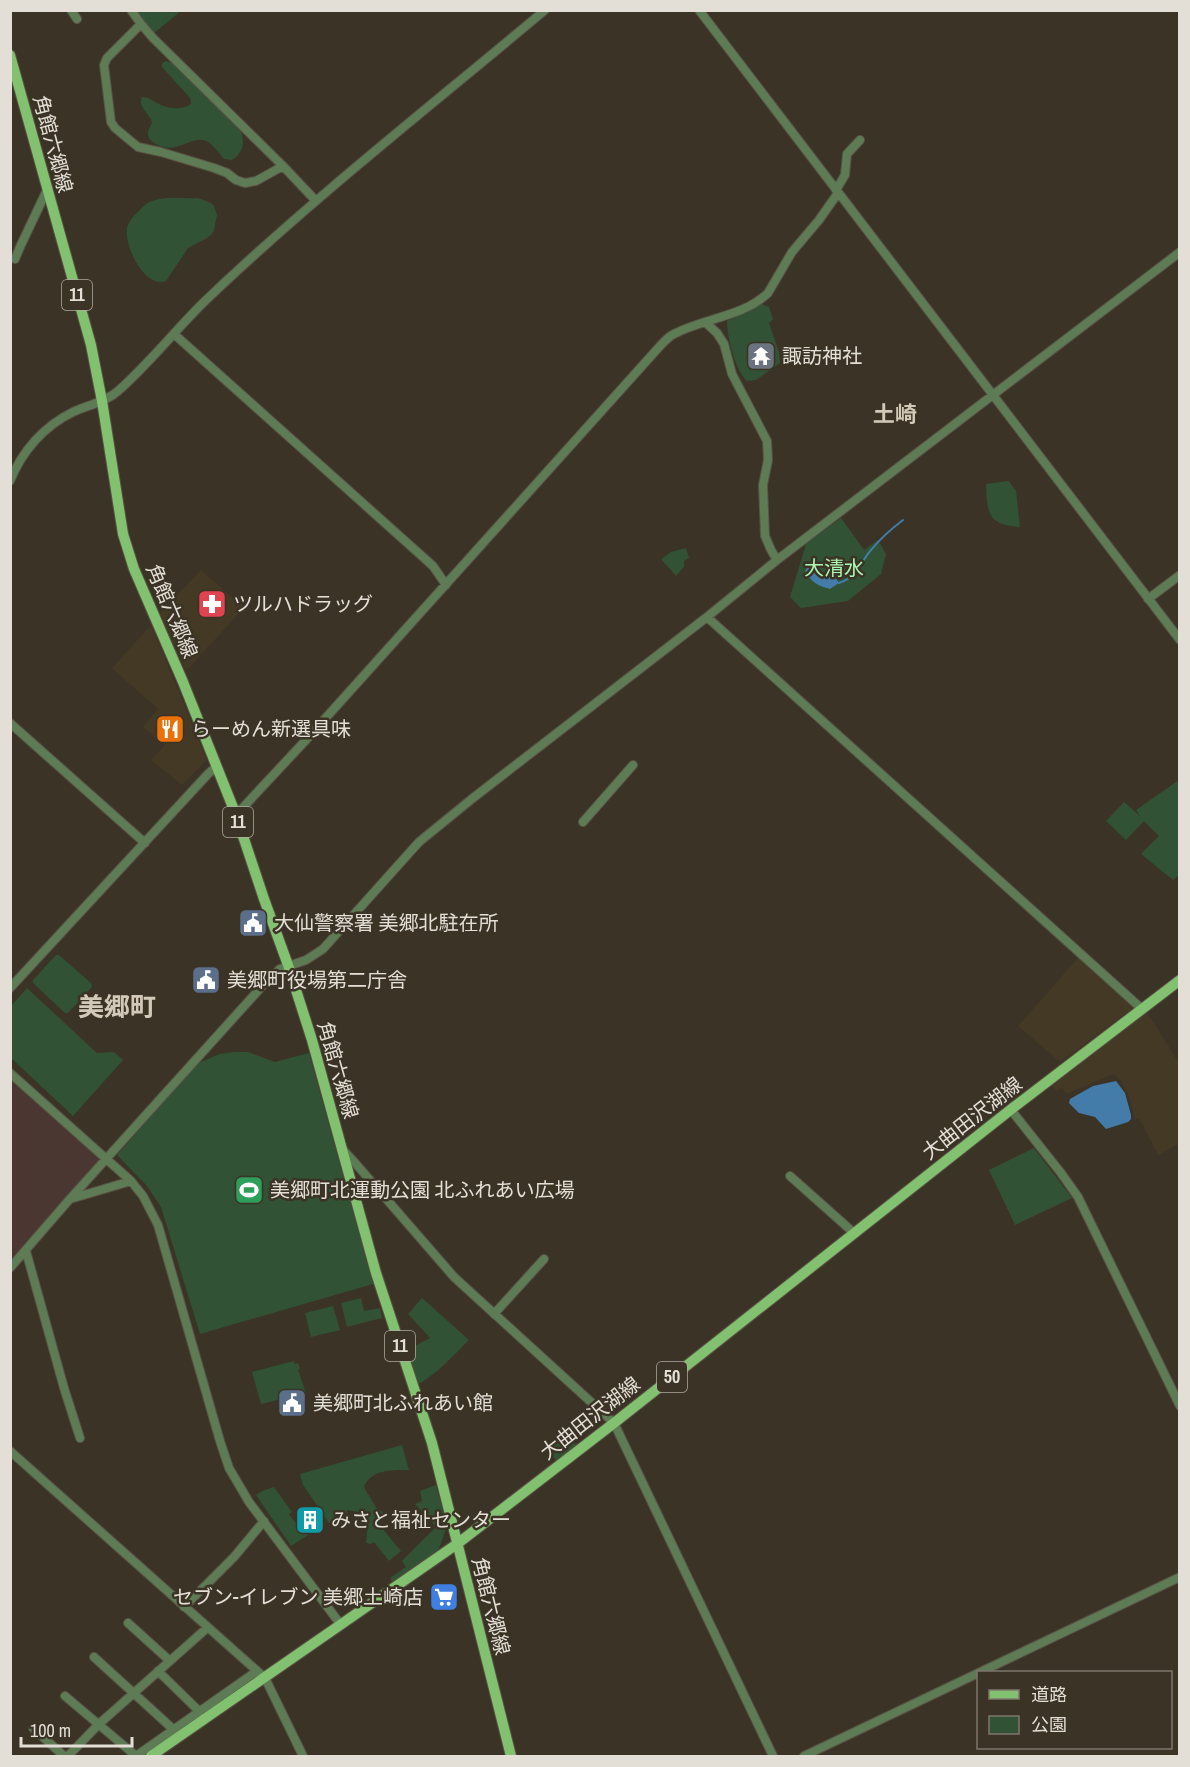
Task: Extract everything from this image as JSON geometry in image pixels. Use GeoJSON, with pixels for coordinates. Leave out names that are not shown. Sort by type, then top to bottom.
{"type":"FeatureCollection","features":[{"type":"Feature","properties":{"kind":"main road","name":"角館六郷線"},"geometry":{"type":"LineString","coordinates":[[10,55],[91,345],[123,534],[134,569],[183,682],[236,815],[312,1040],[376,1273],[432,1443],[511,1756]]}},
{"type":"Feature","properties":{"kind":"main road","name":"大曲田沢湖線"},"geometry":{"type":"LineString","coordinates":[[151,1756],[261,1675],[341,1625],[457,1544],[1179,980]]}},
{"type":"Feature","properties":{"kind":"street"},"geometry":{"type":"LineString","coordinates":[[71,10],[77,19]]}},
{"type":"Feature","properties":{"kind":"street"},"geometry":{"type":"LineString","coordinates":[[131,10],[141,24],[316,201]]}},
{"type":"Feature","properties":{"kind":"street"},"geometry":{"type":"LineString","coordinates":[[10,481],[27,450],[39,435],[72,412],[112,397],[206,300],[316,201],[545,10]]}},
{"type":"Feature","properties":{"kind":"street"},"geometry":{"type":"LineString","coordinates":[[699,10],[1179,640]]}},
{"type":"Feature","properties":{"kind":"street"},"geometry":{"type":"LineString","coordinates":[[141,24],[107,58],[104,65],[111,122],[115,129],[138,147],[214,168],[245,183],[256,182],[282,165]]}},
{"type":"Feature","properties":{"kind":"street"},"geometry":{"type":"LineString","coordinates":[[236,815],[660,346],[673,334],[742,309],[761,300],[768,293],[792,252],[819,220],[837,192],[845,175],[848,154],[860,140]]}},
{"type":"Feature","properties":{"kind":"street"},"geometry":{"type":"LineString","coordinates":[[15,259],[47,190]]}},
{"type":"Feature","properties":{"kind":"street"},"geometry":{"type":"LineString","coordinates":[[10,1268],[265,983],[280,969],[306,960],[323,949],[419,842],[482,790],[707,617],[777,560],[1179,252]]}},
{"type":"Feature","properties":{"kind":"street"},"geometry":{"type":"LineString","coordinates":[[705,322],[717,333],[724,345],[732,374],[767,441],[768,460],[763,485],[765,536],[777,560]]}},
{"type":"Feature","properties":{"kind":"street"},"geometry":{"type":"LineString","coordinates":[[174,334],[433,566],[446,585]]}},
{"type":"Feature","properties":{"kind":"street"},"geometry":{"type":"LineString","coordinates":[[1148,599],[1179,575]]}},
{"type":"Feature","properties":{"kind":"street"},"geometry":{"type":"LineString","coordinates":[[707,617],[1142,1009]]}},
{"type":"Feature","properties":{"kind":"street"},"geometry":{"type":"LineString","coordinates":[[10,723],[145,843]]}},
{"type":"Feature","properties":{"kind":"street"},"geometry":{"type":"LineString","coordinates":[[583,822],[633,765]]}},
{"type":"Feature","properties":{"kind":"street"},"geometry":{"type":"LineString","coordinates":[[10,988],[217,766]]}},
{"type":"Feature","properties":{"kind":"street"},"geometry":{"type":"LineString","coordinates":[[11,1073],[131,1181],[143,1196],[158,1225],[229,1468],[249,1502],[341,1625]]}},
{"type":"Feature","properties":{"kind":"street"},"geometry":{"type":"LineString","coordinates":[[1011,1110],[1078,1197],[1179,1406]]}},
{"type":"Feature","properties":{"kind":"street"},"geometry":{"type":"LineString","coordinates":[[341,1149],[454,1277],[614,1423],[773,1756]]}},
{"type":"Feature","properties":{"kind":"street"},"geometry":{"type":"LineString","coordinates":[[790,1176],[854,1233]]}},
{"type":"Feature","properties":{"kind":"street"},"geometry":{"type":"LineString","coordinates":[[69,1200],[131,1181]]}},
{"type":"Feature","properties":{"kind":"street"},"geometry":{"type":"LineString","coordinates":[[26,1251],[80,1438]]}},
{"type":"Feature","properties":{"kind":"street"},"geometry":{"type":"LineString","coordinates":[[494,1314],[544,1258]]}},
{"type":"Feature","properties":{"kind":"street"},"geometry":{"type":"LineString","coordinates":[[10,1451],[261,1675],[303,1756]]}},
{"type":"Feature","properties":{"kind":"street"},"geometry":{"type":"LineString","coordinates":[[184,1607],[234,1557],[264,1521]]}},
{"type":"Feature","properties":{"kind":"street"},"geometry":{"type":"LineString","coordinates":[[982,1671],[1179,1577]]}},
{"type":"Feature","properties":{"kind":"street"},"geometry":{"type":"LineString","coordinates":[[128,1623],[170,1661]]}},
{"type":"Feature","properties":{"kind":"street"},"geometry":{"type":"LineString","coordinates":[[33,1728],[66,1756],[207,1628]]}},
{"type":"Feature","properties":{"kind":"street"},"geometry":{"type":"LineString","coordinates":[[94,1657],[174,1730]]}},
{"type":"Feature","properties":{"kind":"street"},"geometry":{"type":"LineString","coordinates":[[158,1671],[200,1712]]}},
{"type":"Feature","properties":{"kind":"street"},"geometry":{"type":"LineString","coordinates":[[804,1756],[977,1673]]}},
{"type":"Feature","properties":{"kind":"street"},"geometry":{"type":"LineString","coordinates":[[65,1696],[136,1756],[200,1712],[261,1675]]}},
{"type":"Feature","properties":{"kind":"shaded area"},"geometry":{"type":"Polygon","coordinates":[[[201,570],[244,608],[186,671],[160,613],[201,570]]]}},
{"type":"Feature","properties":{"kind":"shaded area"},"geometry":{"type":"Polygon","coordinates":[[[151,625],[207,760],[182,785],[151,760],[165,745],[143,727],[158,709],[112,668],[151,625]]]}},
{"type":"Feature","properties":{"kind":"shaded area"},"geometry":{"type":"Polygon","coordinates":[[[1078,958],[1133,1008],[1060,1062],[1018,1026],[1078,958]]]}},
{"type":"Feature","properties":{"kind":"shaded area"},"geometry":{"type":"Polygon","coordinates":[[[1147,1012],[1179,1063],[1179,1144],[1158,1155],[1139,1118],[1135,1120],[1129,1096],[1114,1074],[1066,1094],[1062,1088],[1057,1091],[1049,1083],[1147,1012]]]}},
{"type":"Feature","properties":{"kind":"shaded area"},"geometry":{"type":"Polygon","coordinates":[[[11,1078],[103,1160],[11,1262],[11,1078]]]}},
{"type":"Feature","properties":{"kind":"green space"},"geometry":{"type":"Polygon","coordinates":[[[135,11],[181,11],[154,33],[135,11]]]}},
{"type":"Feature","properties":{"kind":"green space"},"geometry":{"type":"Polygon","coordinates":[[[166,61],[175,64],[240,130],[243,139],[242,147],[239,154],[232,160],[224,159],[212,145],[203,140],[167,148],[149,138],[148,132],[152,122],[142,106],[142,97],[172,108],[191,104],[190,98],[162,67],[162,63],[166,61]]]}},
{"type":"Feature","properties":{"kind":"green space"},"geometry":{"type":"Polygon","coordinates":[[[198,198],[214,206],[217,215],[212,234],[188,248],[166,281],[158,282],[150,278],[137,264],[129,245],[127,228],[132,217],[146,204],[157,199],[198,198]]]}},
{"type":"Feature","properties":{"kind":"green space"},"geometry":{"type":"Polygon","coordinates":[[[762,304],[769,307],[773,319],[769,323],[779,352],[780,363],[756,380],[747,381],[732,353],[727,321],[762,304]]]}},
{"type":"Feature","properties":{"kind":"green space"},"geometry":{"type":"Polygon","coordinates":[[[1009,481],[1016,491],[1020,527],[1009,526],[995,520],[988,509],[986,484],[1009,481]]]}},
{"type":"Feature","properties":{"kind":"green space","name":"大清水"},"geometry":{"type":"Polygon","coordinates":[[[841,518],[864,550],[878,540],[886,554],[881,574],[848,601],[801,608],[790,597],[806,544],[841,518]]]}},
{"type":"Feature","properties":{"kind":"green space"},"geometry":{"type":"Polygon","coordinates":[[[686,548],[689,558],[684,561],[684,567],[676,576],[661,559],[671,552],[686,548]]]}},
{"type":"Feature","properties":{"kind":"green space"},"geometry":{"type":"Polygon","coordinates":[[[1179,780],[1179,875],[1173,880],[1141,854],[1159,836],[1144,821],[1126,840],[1106,821],[1124,802],[1140,816],[1136,810],[1179,780]]]}},
{"type":"Feature","properties":{"kind":"green space"},"geometry":{"type":"Polygon","coordinates":[[[56,955],[59,955],[91,983],[92,987],[68,1013],[65,1013],[33,983],[33,980],[56,955]]]}},
{"type":"Feature","properties":{"kind":"green space"},"geometry":{"type":"Polygon","coordinates":[[[27,988],[97,1053],[114,1052],[123,1060],[73,1116],[11,1058],[11,1006],[27,988]]]}},
{"type":"Feature","properties":{"kind":"green space","name":"美郷町北運動公園 北ふれあい広場"},"geometry":{"type":"Polygon","coordinates":[[[248,1052],[275,1062],[309,1053],[373,1284],[200,1334],[161,1207],[147,1186],[117,1155],[198,1063],[220,1054],[248,1052]]]}},
{"type":"Feature","properties":{"kind":"green space"},"geometry":{"type":"Polygon","coordinates":[[[1034,1148],[1072,1198],[1015,1225],[989,1170],[1034,1148]]]}},
{"type":"Feature","properties":{"kind":"green space"},"geometry":{"type":"Polygon","coordinates":[[[361,1298],[364,1311],[380,1308],[382,1318],[347,1327],[341,1303],[361,1298]]]}},
{"type":"Feature","properties":{"kind":"green space"},"geometry":{"type":"Polygon","coordinates":[[[422,1298],[469,1340],[438,1370],[417,1385],[405,1351],[430,1338],[408,1314],[422,1298]]]}},
{"type":"Feature","properties":{"kind":"green space"},"geometry":{"type":"Polygon","coordinates":[[[333,1306],[340,1330],[311,1337],[305,1313],[333,1306]]]}},
{"type":"Feature","properties":{"kind":"green space"},"geometry":{"type":"Polygon","coordinates":[[[294,1361],[295,1364],[298,1363],[300,1369],[298,1370],[306,1393],[261,1404],[252,1372],[294,1361]]]}},
{"type":"Feature","properties":{"kind":"green space"},"geometry":{"type":"Polygon","coordinates":[[[560,1434],[566,1439],[570,1435],[576,1445],[556,1460],[545,1449],[560,1434]]]}},
{"type":"Feature","properties":{"kind":"green space"},"geometry":{"type":"Polygon","coordinates":[[[402,1445],[409,1470],[377,1474],[367,1481],[364,1487],[377,1509],[387,1514],[377,1522],[401,1551],[389,1561],[374,1542],[366,1543],[369,1514],[347,1510],[345,1524],[329,1523],[303,1485],[300,1474],[402,1445]]]}},
{"type":"Feature","properties":{"kind":"green space"},"geometry":{"type":"Polygon","coordinates":[[[436,1485],[446,1523],[438,1551],[393,1583],[390,1578],[406,1567],[402,1561],[436,1527],[415,1504],[422,1501],[420,1491],[436,1485]]]}},
{"type":"Feature","properties":{"kind":"green space"},"geometry":{"type":"Polygon","coordinates":[[[274,1487],[292,1512],[289,1514],[303,1533],[306,1531],[308,1535],[291,1546],[256,1495],[274,1487]]]}},
{"type":"Feature","properties":{"kind":"water","name":"大清水"},"geometry":{"type":"Polygon","coordinates":[[[811,563],[824,574],[835,577],[839,583],[830,589],[815,583],[805,571],[811,563]]]}},
{"type":"Feature","properties":{"kind":"water"},"geometry":{"type":"Polygon","coordinates":[[[1116,1081],[1125,1093],[1131,1115],[1128,1122],[1106,1129],[1095,1117],[1079,1113],[1069,1103],[1070,1099],[1093,1086],[1116,1081]]]}},
{"type":"Feature","properties":{"kind":"waterway"},"geometry":{"type":"LineString","coordinates":[[839,583],[851,577],[875,546],[903,520]]}},
{"type":"Feature","properties":{"kind":"place","name":"諏訪神社"},"geometry":{"type":"Point","coordinates":[761,356]}},
{"type":"Feature","properties":{"kind":"place","name":"ツルハドラッグ"},"geometry":{"type":"Point","coordinates":[212,604]}},
{"type":"Feature","properties":{"kind":"place","name":"らーめん新選具味"},"geometry":{"type":"Point","coordinates":[170,729]}},
{"type":"Feature","properties":{"kind":"place","name":"大仙警察署 美郷北駐在所"},"geometry":{"type":"Point","coordinates":[253,923]}},
{"type":"Feature","properties":{"kind":"place","name":"美郷町役場第二庁舎"},"geometry":{"type":"Point","coordinates":[206,980]}},
{"type":"Feature","properties":{"kind":"place","name":"美郷町北運動公園 北ふれあい広場"},"geometry":{"type":"Point","coordinates":[249,1190]}},
{"type":"Feature","properties":{"kind":"place","name":"美郷町北ふれあい館"},"geometry":{"type":"Point","coordinates":[292,1403]}},
{"type":"Feature","properties":{"kind":"place","name":"みさと福祉センター"},"geometry":{"type":"Point","coordinates":[310,1520]}},
{"type":"Feature","properties":{"kind":"place","name":"セブン-イレブン 美郷土崎店"},"geometry":{"type":"Point","coordinates":[444,1597]}},
{"type":"Feature","properties":{"kind":"district","name":"土崎"},"geometry":{"type":"Point","coordinates":[895,414]}},
{"type":"Feature","properties":{"kind":"district","name":"美郷町"},"geometry":{"type":"Point","coordinates":[117,1007]}}]}
